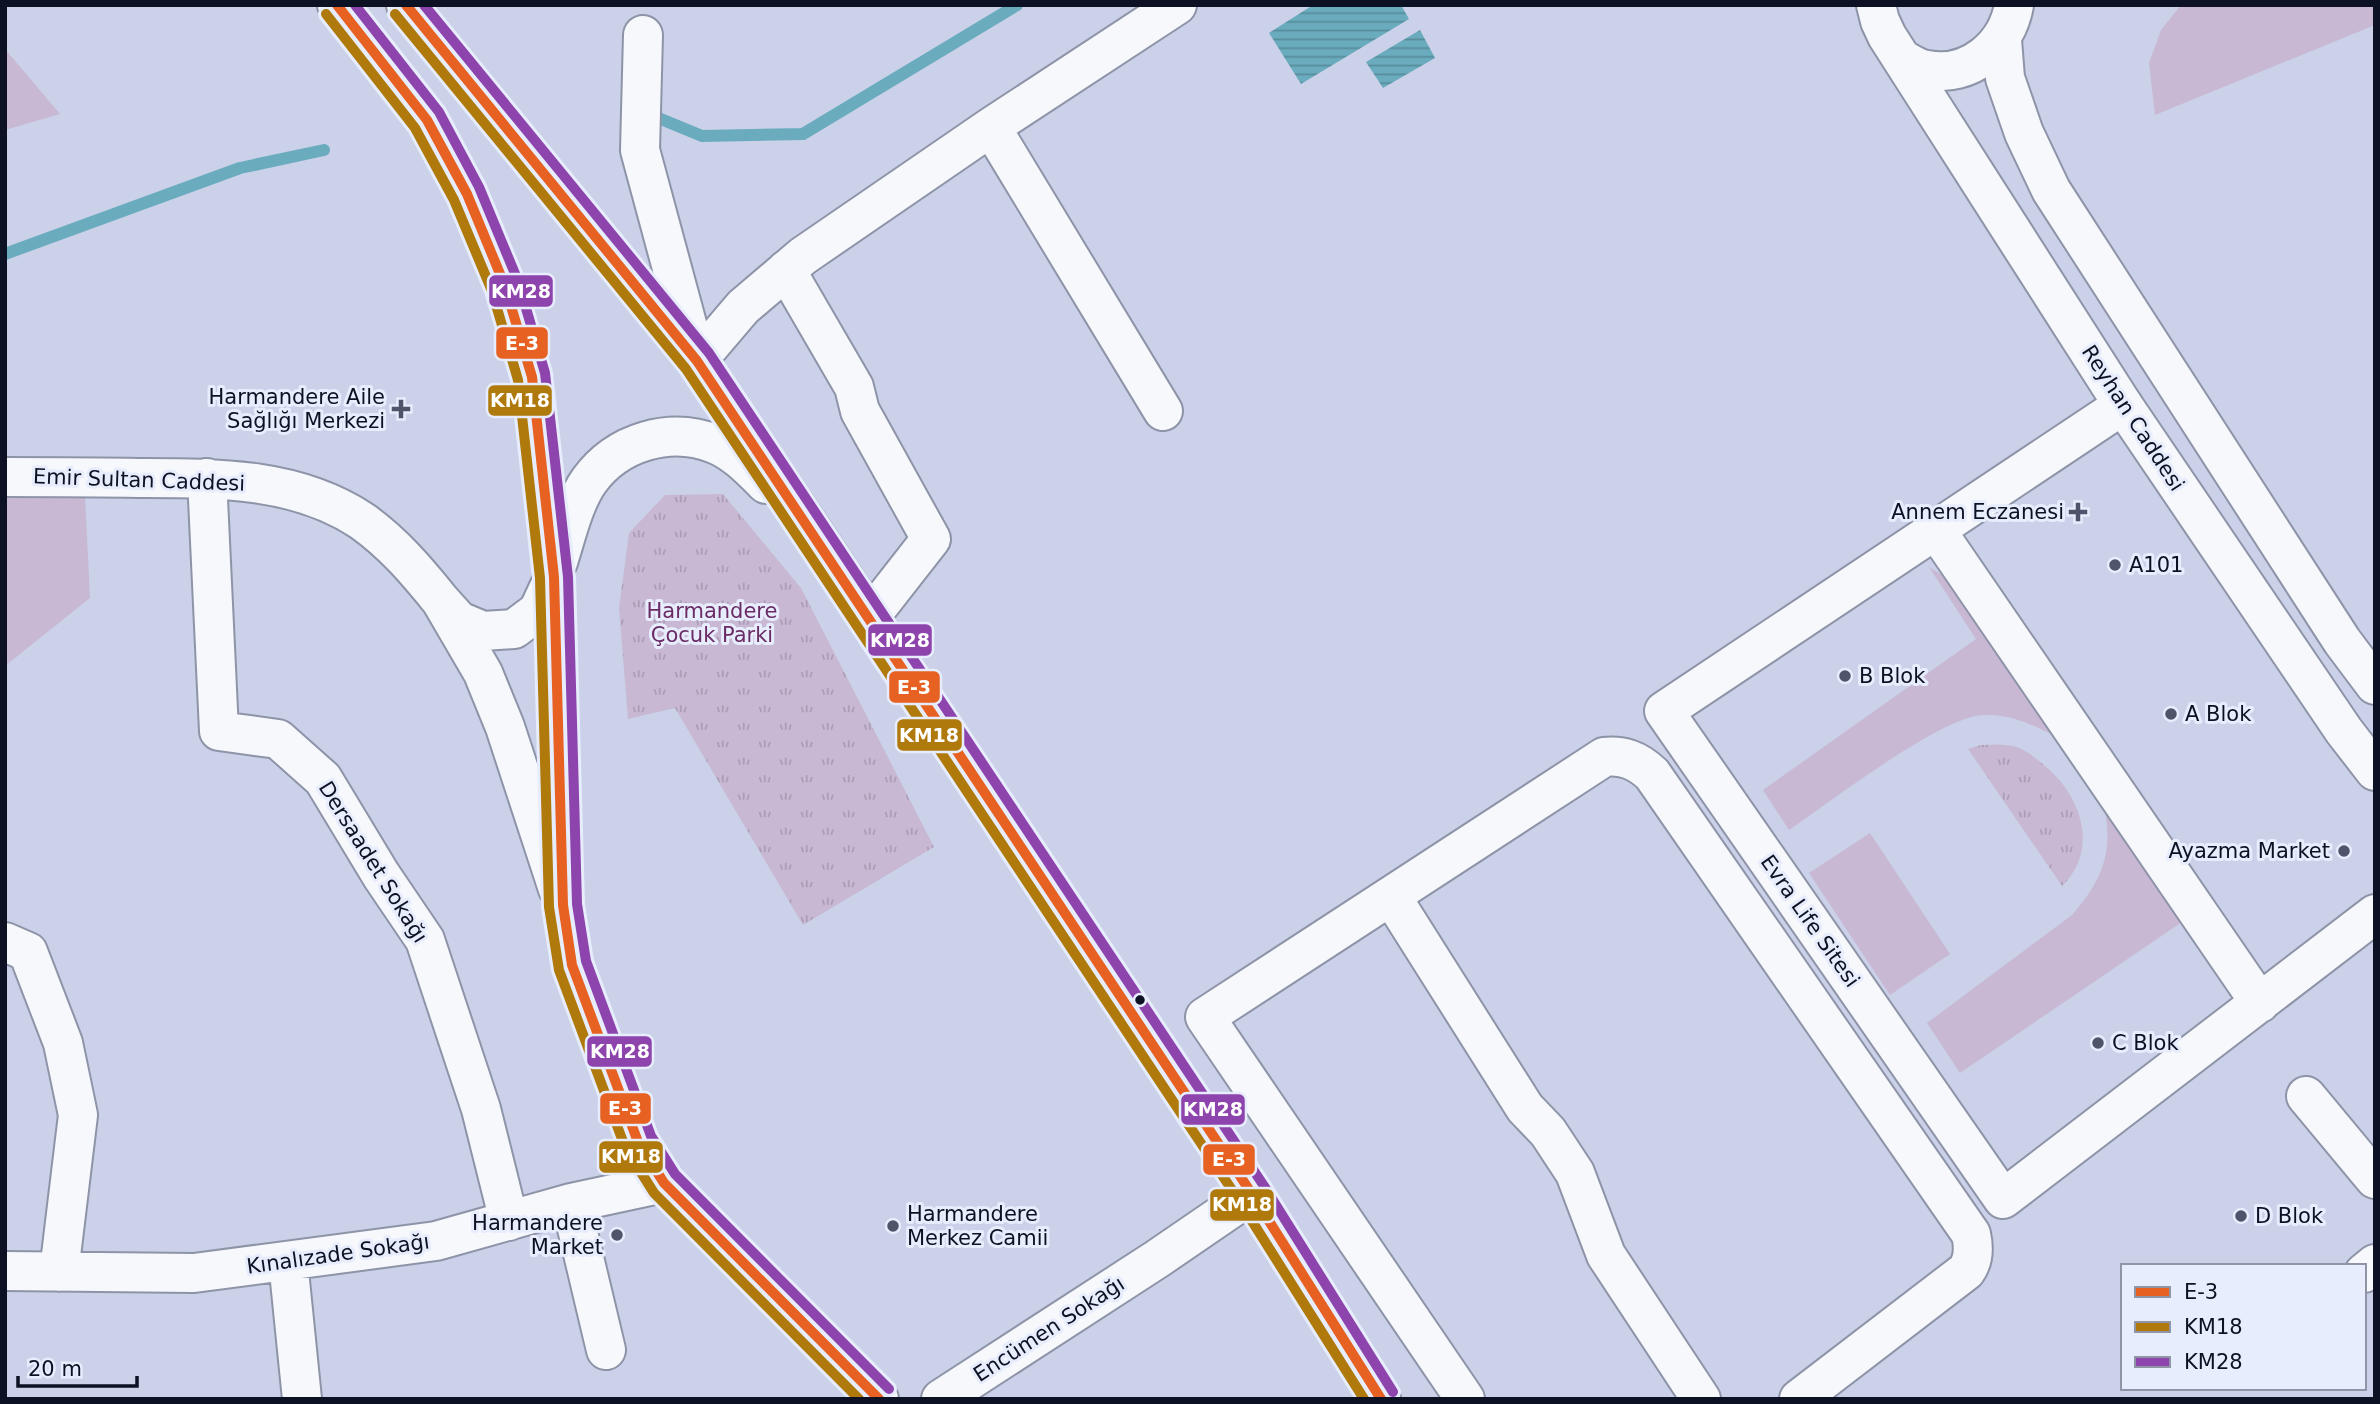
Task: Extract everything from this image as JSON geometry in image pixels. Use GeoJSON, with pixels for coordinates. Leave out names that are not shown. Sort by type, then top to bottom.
{"type":"FeatureCollection","features":[{"type":"Feature","properties":{"kind":"main road"},"geometry":{"type":"LineString","coordinates":[[337,5],[427,120],[467,194],[505,286],[532,377],[554,577],[563,905],[572,965],[638,1142],[664,1183],[879,1399]]}},
{"type":"Feature","properties":{"kind":"main road"},"geometry":{"type":"LineString","coordinates":[[406,5],[697,361],[810,526],[1252,1194],[1381,1399]]}},
{"type":"Feature","properties":{"kind":"main road"},"geometry":{"type":"LineString","coordinates":[[697,361],[743,307],[803,256],[990,127],[1177,5]]}},
{"type":"Feature","properties":{"kind":"main road"},"geometry":{"type":"LineString","coordinates":[[1902,59],[1925,70],[1948,71],[1973,64],[2001,40],[2011,23],[2014,5]]}},
{"type":"Feature","properties":{"kind":"main road","name":"Reyhan Caddesi"},"geometry":{"type":"LineString","coordinates":[[1875,6],[1887,36],[2123,405],[2344,731],[2375,771]]}},
{"type":"Feature","properties":{"kind":"main road"},"geometry":{"type":"LineString","coordinates":[[643,35],[640,150],[697,361]]}},
{"type":"Feature","properties":{"kind":"main road"},"geometry":{"type":"LineString","coordinates":[[2001,40],[2005,78],[2020,122],[2051,190],[2342,640],[2375,685]]}},
{"type":"Feature","properties":{"kind":"main road"},"geometry":{"type":"LineString","coordinates":[[990,127],[1163,411]]}},
{"type":"Feature","properties":{"kind":"main road"},"geometry":{"type":"LineString","coordinates":[[786,271],[854,387],[860,411],[931,539],[870,617]]}},
{"type":"Feature","properties":{"kind":"main road","name":"Evra Life Sitesi"},"geometry":{"type":"LineString","coordinates":[[2123,405],[1664,711],[2003,1199],[2375,914]]}},
{"type":"Feature","properties":{"kind":"main road"},"geometry":{"type":"LineString","coordinates":[[441,601],[459,621],[483,631],[514,629],[538,611],[554,577],[570,521],[589,481],[607,463],[631,446],[659,437],[715,444],[740,459],[810,526]]}},
{"type":"Feature","properties":{"kind":"main road","name":"Emir Sultan Caddesi"},"geometry":{"type":"LineString","coordinates":[[5,477],[206,478],[275,485],[331,505],[361,521],[406,558],[441,601]]}},
{"type":"Feature","properties":{"kind":"main road","name":"Dersaadet Sokağı"},"geometry":{"type":"LineString","coordinates":[[206,478],[219,731],[278,739],[323,779],[380,875],[425,940],[481,1110],[509,1221]]}},
{"type":"Feature","properties":{"kind":"main road"},"geometry":{"type":"LineString","coordinates":[[1936,530],[2260,1003]]}},
{"type":"Feature","properties":{"kind":"main road"},"geometry":{"type":"LineString","coordinates":[[441,601],[483,673],[505,726],[563,905]]}},
{"type":"Feature","properties":{"kind":"main road"},"geometry":{"type":"LineString","coordinates":[[1465,1399],[1205,1017],[1604,757],[1617,756],[1642,765],[1652,774],[1972,1239],[1972,1259],[1966,1270],[1798,1399]]}},
{"type":"Feature","properties":{"kind":"main road"},"geometry":{"type":"LineString","coordinates":[[1391,896],[1525,1108],[1548,1132],[1575,1173],[1606,1255],[1701,1399]]}},
{"type":"Feature","properties":{"kind":"main road"},"geometry":{"type":"LineString","coordinates":[[5,942],[28,952],[63,1043],[78,1115],[59,1272]]}},
{"type":"Feature","properties":{"kind":"main road"},"geometry":{"type":"LineString","coordinates":[[2306,1096],[2375,1179]]}},
{"type":"Feature","properties":{"kind":"main road","name":"Kınalızade Sokağı"},"geometry":{"type":"LineString","coordinates":[[5,1271],[194,1273],[288,1261],[436,1241],[571,1203],[664,1183]]}},
{"type":"Feature","properties":{"kind":"main road","name":"Encümen Sokağı"},"geometry":{"type":"LineString","coordinates":[[941,1399],[1252,1194]]}},
{"type":"Feature","properties":{"kind":"main road"},"geometry":{"type":"LineString","coordinates":[[571,1203],[606,1350]]}},
{"type":"Feature","properties":{"kind":"main road"},"geometry":{"type":"LineString","coordinates":[[288,1261],[302,1399]]}},
{"type":"Feature","properties":{"kind":"green space"},"geometry":{"type":"Polygon","coordinates":[[[2181,5],[2375,5],[2375,25],[2155,115],[2149,63],[2161,30],[2181,5]]]}},
{"type":"Feature","properties":{"kind":"green space"},"geometry":{"type":"Polygon","coordinates":[[[5,49],[60,114],[5,130],[5,49]]]}},
{"type":"Feature","properties":{"kind":"green space"},"geometry":{"type":"Polygon","coordinates":[[[5,493],[85,495],[90,598],[5,666],[5,493]]]}},
{"type":"Feature","properties":{"kind":"green space","name":"Harmandere Çocuk Parki"},"geometry":{"type":"Polygon","coordinates":[[[723,494],[801,588],[934,847],[803,925],[675,708],[628,719],[619,608],[629,533],[665,495],[723,494]]]}},
{"type":"Feature","properties":{"kind":"green space"},"geometry":{"type":"Polygon","coordinates":[[[1929,567],[1956,584],[2055,736],[2003,716],[1983,715],[1964,719],[1913,745],[1789,830],[1763,790],[1976,639],[1929,567]]]}},
{"type":"Feature","properties":{"kind":"green space"},"geometry":{"type":"Polygon","coordinates":[[[1981,745],[2014,746],[2023,750],[2059,779],[2069,793],[2077,808],[2083,840],[2073,872],[2062,886],[1968,749],[1981,745]]]}},
{"type":"Feature","properties":{"kind":"green space"},"geometry":{"type":"Polygon","coordinates":[[[2104,806],[2185,920],[1960,1073],[1927,1023],[2072,915],[2091,890],[2103,865],[2107,838],[2104,806]]]}},
{"type":"Feature","properties":{"kind":"green space"},"geometry":{"type":"Polygon","coordinates":[[[1870,833],[1950,954],[1890,995],[1809,873],[1870,833]]]}},
{"type":"Feature","properties":{"kind":"water"},"geometry":{"type":"Polygon","coordinates":[[[1313,5],[1401,5],[1409,19],[1301,84],[1269,33],[1313,5]]]}},
{"type":"Feature","properties":{"kind":"water"},"geometry":{"type":"Polygon","coordinates":[[[1420,30],[1435,58],[1383,88],[1366,62],[1420,30]]]}},
{"type":"Feature","properties":{"kind":"waterway"},"geometry":{"type":"LineString","coordinates":[[656,117],[702,136],[803,134],[1017,5]]}},
{"type":"Feature","properties":{"kind":"waterway"},"geometry":{"type":"LineString","coordinates":[[5,254],[240,168],[324,150]]}},
{"type":"Feature","properties":{"kind":"transit line","name":"E-3"},"geometry":{"type":"LineString","coordinates":[[337,5],[427,120],[467,194],[505,286],[532,377],[554,577],[563,905],[572,965],[638,1142],[664,1183],[879,1399]]}},
{"type":"Feature","properties":{"kind":"transit line","name":"KM28"},"geometry":{"type":"LineString","coordinates":[[355,5],[439,112],[479,187],[518,281],[545,373],[568,577],[577,904],[586,961],[651,1136],[675,1174],[889,1389]]}},
{"type":"Feature","properties":{"kind":"transit line","name":"E-3"},"geometry":{"type":"LineString","coordinates":[[406,5],[697,361],[1252,1194],[1381,1399]]}},
{"type":"Feature","properties":{"kind":"transit line","name":"KM28"},"geometry":{"type":"LineString","coordinates":[[424,5],[709,353],[1264,1186],[1393,1392]]}},
{"type":"Feature","properties":{"kind":"transit line","name":"KM18"},"geometry":{"type":"LineString","coordinates":[[326,14],[415,128],[454,200],[492,291],[518,380],[540,578],[549,907],[559,970],[625,1147],[654,1193],[859,1399]]}},
{"type":"Feature","properties":{"kind":"transit line","name":"KM18"},"geometry":{"type":"LineString","coordinates":[[395,14],[686,369],[1240,1202],[1364,1399]]}},
{"type":"Feature","properties":{"kind":"place","name":"Harmandere Aile Sağlığı Merkezi"},"geometry":{"type":"Point","coordinates":[401,409]}},
{"type":"Feature","properties":{"kind":"place","name":"Annem Eczanesi"},"geometry":{"type":"Point","coordinates":[2078,512]}},
{"type":"Feature","properties":{"kind":"place","name":"A101"},"geometry":{"type":"Point","coordinates":[2115,565]}},
{"type":"Feature","properties":{"kind":"place","name":"B Blok"},"geometry":{"type":"Point","coordinates":[1845,676]}},
{"type":"Feature","properties":{"kind":"place","name":"A Blok"},"geometry":{"type":"Point","coordinates":[2171,714]}},
{"type":"Feature","properties":{"kind":"place","name":"Ayazma Market"},"geometry":{"type":"Point","coordinates":[2344,851]}},
{"type":"Feature","properties":{"kind":"place","name":"C Blok"},"geometry":{"type":"Point","coordinates":[2098,1043]}},
{"type":"Feature","properties":{"kind":"place","name":"D Blok"},"geometry":{"type":"Point","coordinates":[2241,1216]}},
{"type":"Feature","properties":{"kind":"place","name":"Harmandere Merkez Camii"},"geometry":{"type":"Point","coordinates":[893,1226]}},
{"type":"Feature","properties":{"kind":"place","name":"Harmandere Market"},"geometry":{"type":"Point","coordinates":[617,1235]}}]}
